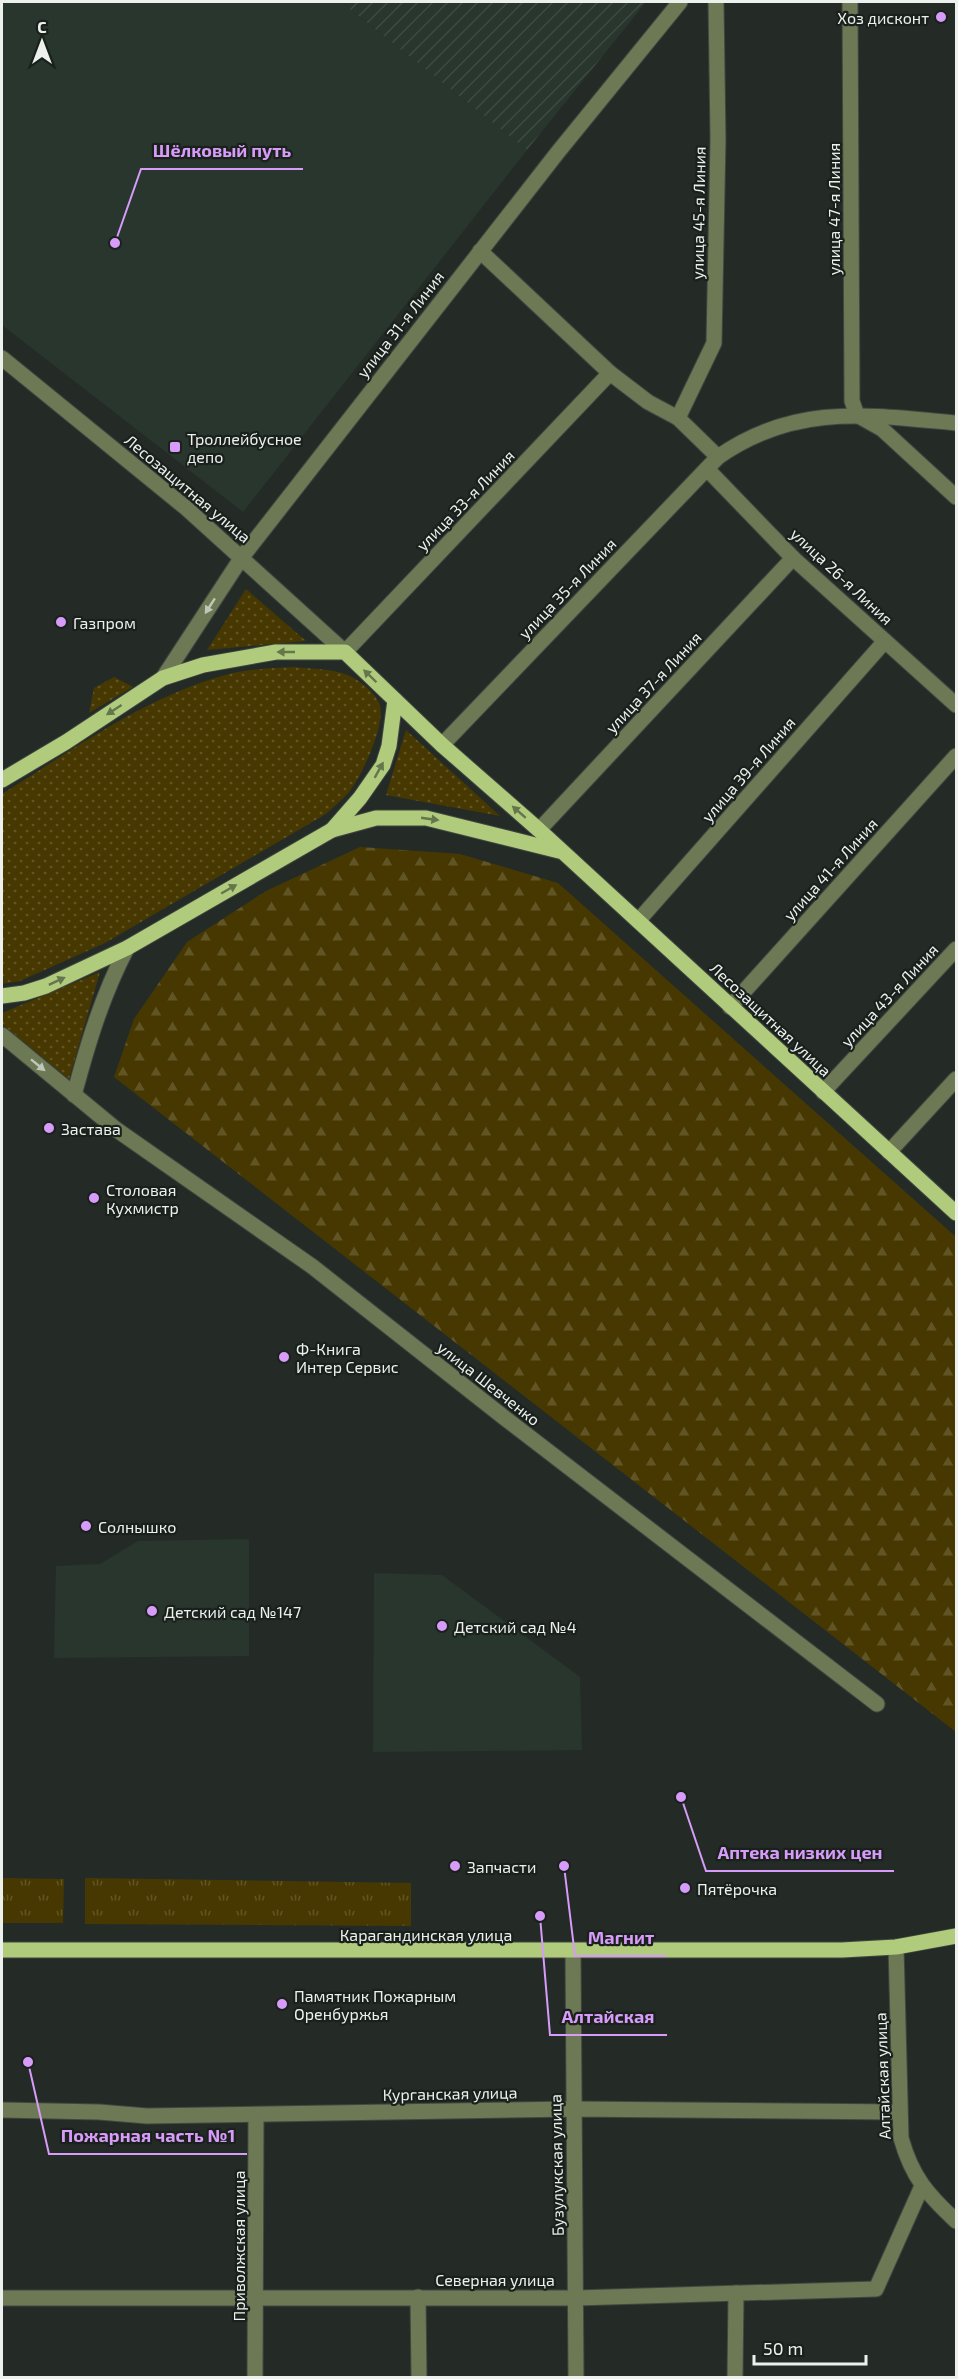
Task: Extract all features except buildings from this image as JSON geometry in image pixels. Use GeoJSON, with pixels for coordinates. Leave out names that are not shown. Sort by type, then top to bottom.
{"type":"FeatureCollection","features":[{"type":"Feature","properties":{"kind":"main road"},"geometry":{"type":"LineString","coordinates":[[2,780],[163,678],[203,665],[267,654],[345,652]]}},
{"type":"Feature","properties":{"kind":"main road","name":"Лесозащитная улица"},"geometry":{"type":"LineString","coordinates":[[345,652],[442,745],[539,830],[957,1213]]}},
{"type":"Feature","properties":{"kind":"main road"},"geometry":{"type":"LineString","coordinates":[[2,996],[24,993],[46,986],[127,948],[332,830],[360,798],[383,765],[391,738],[395,700]]}},
{"type":"Feature","properties":{"kind":"main road","name":"Лесозащитная улица"},"geometry":{"type":"LineString","coordinates":[[332,830],[376,818],[426,818],[562,852]]}},
{"type":"Feature","properties":{"kind":"main road","name":"Карагандинская улица"},"geometry":{"type":"LineString","coordinates":[[2,1950],[573,1952],[842,1950],[897,1947],[957,1936]]}},
{"type":"Feature","properties":{"kind":"street","name":"улица 31-я Линия"},"geometry":{"type":"LineString","coordinates":[[163,678],[242,557],[480,251],[680,2]]}},
{"type":"Feature","properties":{"kind":"street","name":"улица 45-я Линия"},"geometry":{"type":"LineString","coordinates":[[678,418],[714,343],[718,139],[716,2]]}},
{"type":"Feature","properties":{"kind":"street","name":"улица 47-я Линия"},"geometry":{"type":"LineString","coordinates":[[850,2],[852,401],[857,415]]}},
{"type":"Feature","properties":{"kind":"street"},"geometry":{"type":"LineString","coordinates":[[480,251],[610,373],[648,402],[678,418],[718,457]]}},
{"type":"Feature","properties":{"kind":"street","name":"Лесозащитная улица"},"geometry":{"type":"LineString","coordinates":[[2,358],[177,501],[242,557],[345,652]]}},
{"type":"Feature","properties":{"kind":"street","name":"улица 33-я Линия"},"geometry":{"type":"LineString","coordinates":[[345,652],[610,373]]}},
{"type":"Feature","properties":{"kind":"street"},"geometry":{"type":"LineString","coordinates":[[857,415],[882,429],[957,496]]}},
{"type":"Feature","properties":{"kind":"street","name":"улица 35-я Линия"},"geometry":{"type":"LineString","coordinates":[[442,745],[718,457],[742,440],[813,418],[857,415],[957,423]]}},
{"type":"Feature","properties":{"kind":"street","name":"улица 26-я Линия"},"geometry":{"type":"LineString","coordinates":[[707,469],[793,558],[957,705]]}},
{"type":"Feature","properties":{"kind":"street","name":"улица 37-я Линия"},"geometry":{"type":"LineString","coordinates":[[539,830],[793,558]]}},
{"type":"Feature","properties":{"kind":"street","name":"улица 39-я Линия"},"geometry":{"type":"LineString","coordinates":[[638,921],[885,641]]}},
{"type":"Feature","properties":{"kind":"street","name":"улица 41-я Линия"},"geometry":{"type":"LineString","coordinates":[[730,1007],[957,756]]}},
{"type":"Feature","properties":{"kind":"street"},"geometry":{"type":"LineString","coordinates":[[74,1095],[91,1032],[110,981],[127,948]]}},
{"type":"Feature","properties":{"kind":"street","name":"улица 43-я Линия"},"geometry":{"type":"LineString","coordinates":[[823,1092],[957,949]]}},
{"type":"Feature","properties":{"kind":"street","name":"улица Шевченко"},"geometry":{"type":"LineString","coordinates":[[2,1035],[117,1130],[313,1267],[693,1564],[877,1704]]}},
{"type":"Feature","properties":{"kind":"street"},"geometry":{"type":"LineString","coordinates":[[889,1152],[957,1079]]}},
{"type":"Feature","properties":{"kind":"street","name":"Алтайская улица"},"geometry":{"type":"LineString","coordinates":[[897,1947],[901,2138],[909,2164],[922,2186],[957,2221]]}},
{"type":"Feature","properties":{"kind":"street","name":"Бузулукская улица"},"geometry":{"type":"LineString","coordinates":[[573,1952],[576,2378]]}},
{"type":"Feature","properties":{"kind":"street","name":"Курганская улица"},"geometry":{"type":"LineString","coordinates":[[2,2110],[99,2112],[147,2116],[573,2109],[899,2112]]}},
{"type":"Feature","properties":{"kind":"street","name":"Приволжская улица"},"geometry":{"type":"LineString","coordinates":[[255,2378],[256,2116]]}},
{"type":"Feature","properties":{"kind":"street","name":"Северная улица"},"geometry":{"type":"LineString","coordinates":[[2,2298],[576,2298],[876,2289],[922,2186]]}},
{"type":"Feature","properties":{"kind":"street"},"geometry":{"type":"LineString","coordinates":[[735,2378],[736,2293]]}},
{"type":"Feature","properties":{"kind":"street"},"geometry":{"type":"LineString","coordinates":[[418,2297],[419,2378]]}},
{"type":"Feature","properties":{"kind":"shaded area"},"geometry":{"type":"Polygon","coordinates":[[[2,2],[341,2],[527,150],[243,512],[2,325],[2,2]]]}},
{"type":"Feature","properties":{"kind":"shaded area"},"geometry":{"type":"Polygon","coordinates":[[[341,2],[646,2],[527,150],[341,2]]]}},
{"type":"Feature","properties":{"kind":"shaded area","name":"Детский сад №147"},"geometry":{"type":"Polygon","coordinates":[[[249,1539],[249,1656],[54,1658],[56,1566],[100,1564],[138,1541],[249,1539]]]}},
{"type":"Feature","properties":{"kind":"shaded area","name":"Детский сад №4"},"geometry":{"type":"Polygon","coordinates":[[[374,1573],[442,1575],[580,1677],[582,1750],[373,1752],[374,1573]]]}},
{"type":"Feature","properties":{"kind":"green space"},"geometry":{"type":"Polygon","coordinates":[[[246,589],[306,641],[207,650],[246,589]]]}},
{"type":"Feature","properties":{"kind":"green space"},"geometry":{"type":"Polygon","coordinates":[[[293,667],[323,669],[345,674],[356,679],[373,693],[380,706],[381,715],[372,749],[362,771],[346,795],[326,814],[105,943],[20,981],[2,984],[2,794],[111,725],[169,696],[229,674],[293,667]]]}},
{"type":"Feature","properties":{"kind":"green space"},"geometry":{"type":"Polygon","coordinates":[[[114,677],[133,687],[89,713],[94,688],[114,677]]]}},
{"type":"Feature","properties":{"kind":"green space"},"geometry":{"type":"Polygon","coordinates":[[[406,730],[500,816],[386,795],[406,730]]]}},
{"type":"Feature","properties":{"kind":"green space"},"geometry":{"type":"Polygon","coordinates":[[[360,847],[460,854],[558,883],[956,1237],[956,1732],[114,1077],[134,1019],[187,942],[266,891],[360,847]]]}},
{"type":"Feature","properties":{"kind":"green space"},"geometry":{"type":"Polygon","coordinates":[[[100,972],[69,1079],[2,1024],[2,1013],[100,972]]]}},
{"type":"Feature","properties":{"kind":"green space"},"geometry":{"type":"Polygon","coordinates":[[[2,1878],[64,1879],[63,1923],[2,1923],[2,1878]]]}},
{"type":"Feature","properties":{"kind":"green space"},"geometry":{"type":"Polygon","coordinates":[[[85,1878],[411,1883],[411,1926],[85,1924],[85,1878]]]}},
{"type":"Feature","properties":{"kind":"place","name":"Хоз дисконт"},"geometry":{"type":"Point","coordinates":[941,17]}},
{"type":"Feature","properties":{"kind":"place","name":"Шёлковый путь"},"geometry":{"type":"Point","coordinates":[115,243]}},
{"type":"Feature","properties":{"kind":"place","name":"Троллейбусное депо"},"geometry":{"type":"Point","coordinates":[175,447]}},
{"type":"Feature","properties":{"kind":"place","name":"Газпром"},"geometry":{"type":"Point","coordinates":[61,622]}},
{"type":"Feature","properties":{"kind":"place","name":"Застава"},"geometry":{"type":"Point","coordinates":[49,1128]}},
{"type":"Feature","properties":{"kind":"place","name":"Столовая Кухмистр"},"geometry":{"type":"Point","coordinates":[94,1198]}},
{"type":"Feature","properties":{"kind":"place","name":"Ф-Книга Интер Сервис"},"geometry":{"type":"Point","coordinates":[284,1357]}},
{"type":"Feature","properties":{"kind":"place","name":"Солнышко"},"geometry":{"type":"Point","coordinates":[86,1526]}},
{"type":"Feature","properties":{"kind":"place","name":"Детский сад №147"},"geometry":{"type":"Point","coordinates":[152,1611]}},
{"type":"Feature","properties":{"kind":"place","name":"Детский сад №4"},"geometry":{"type":"Point","coordinates":[442,1626]}},
{"type":"Feature","properties":{"kind":"place","name":"Аптека низких цен"},"geometry":{"type":"Point","coordinates":[681,1797]}},
{"type":"Feature","properties":{"kind":"place","name":"Запчасти"},"geometry":{"type":"Point","coordinates":[455,1866]}},
{"type":"Feature","properties":{"kind":"place","name":"Магнит"},"geometry":{"type":"Point","coordinates":[564,1866]}},
{"type":"Feature","properties":{"kind":"place","name":"Пятёрочка"},"geometry":{"type":"Point","coordinates":[685,1888]}},
{"type":"Feature","properties":{"kind":"place","name":"Алтайская"},"geometry":{"type":"Point","coordinates":[540,1916]}},
{"type":"Feature","properties":{"kind":"place","name":"Памятник Пожарным Оренбуржья"},"geometry":{"type":"Point","coordinates":[282,2004]}},
{"type":"Feature","properties":{"kind":"place","name":"Пожарная часть №1"},"geometry":{"type":"Point","coordinates":[28,2062]}}]}
